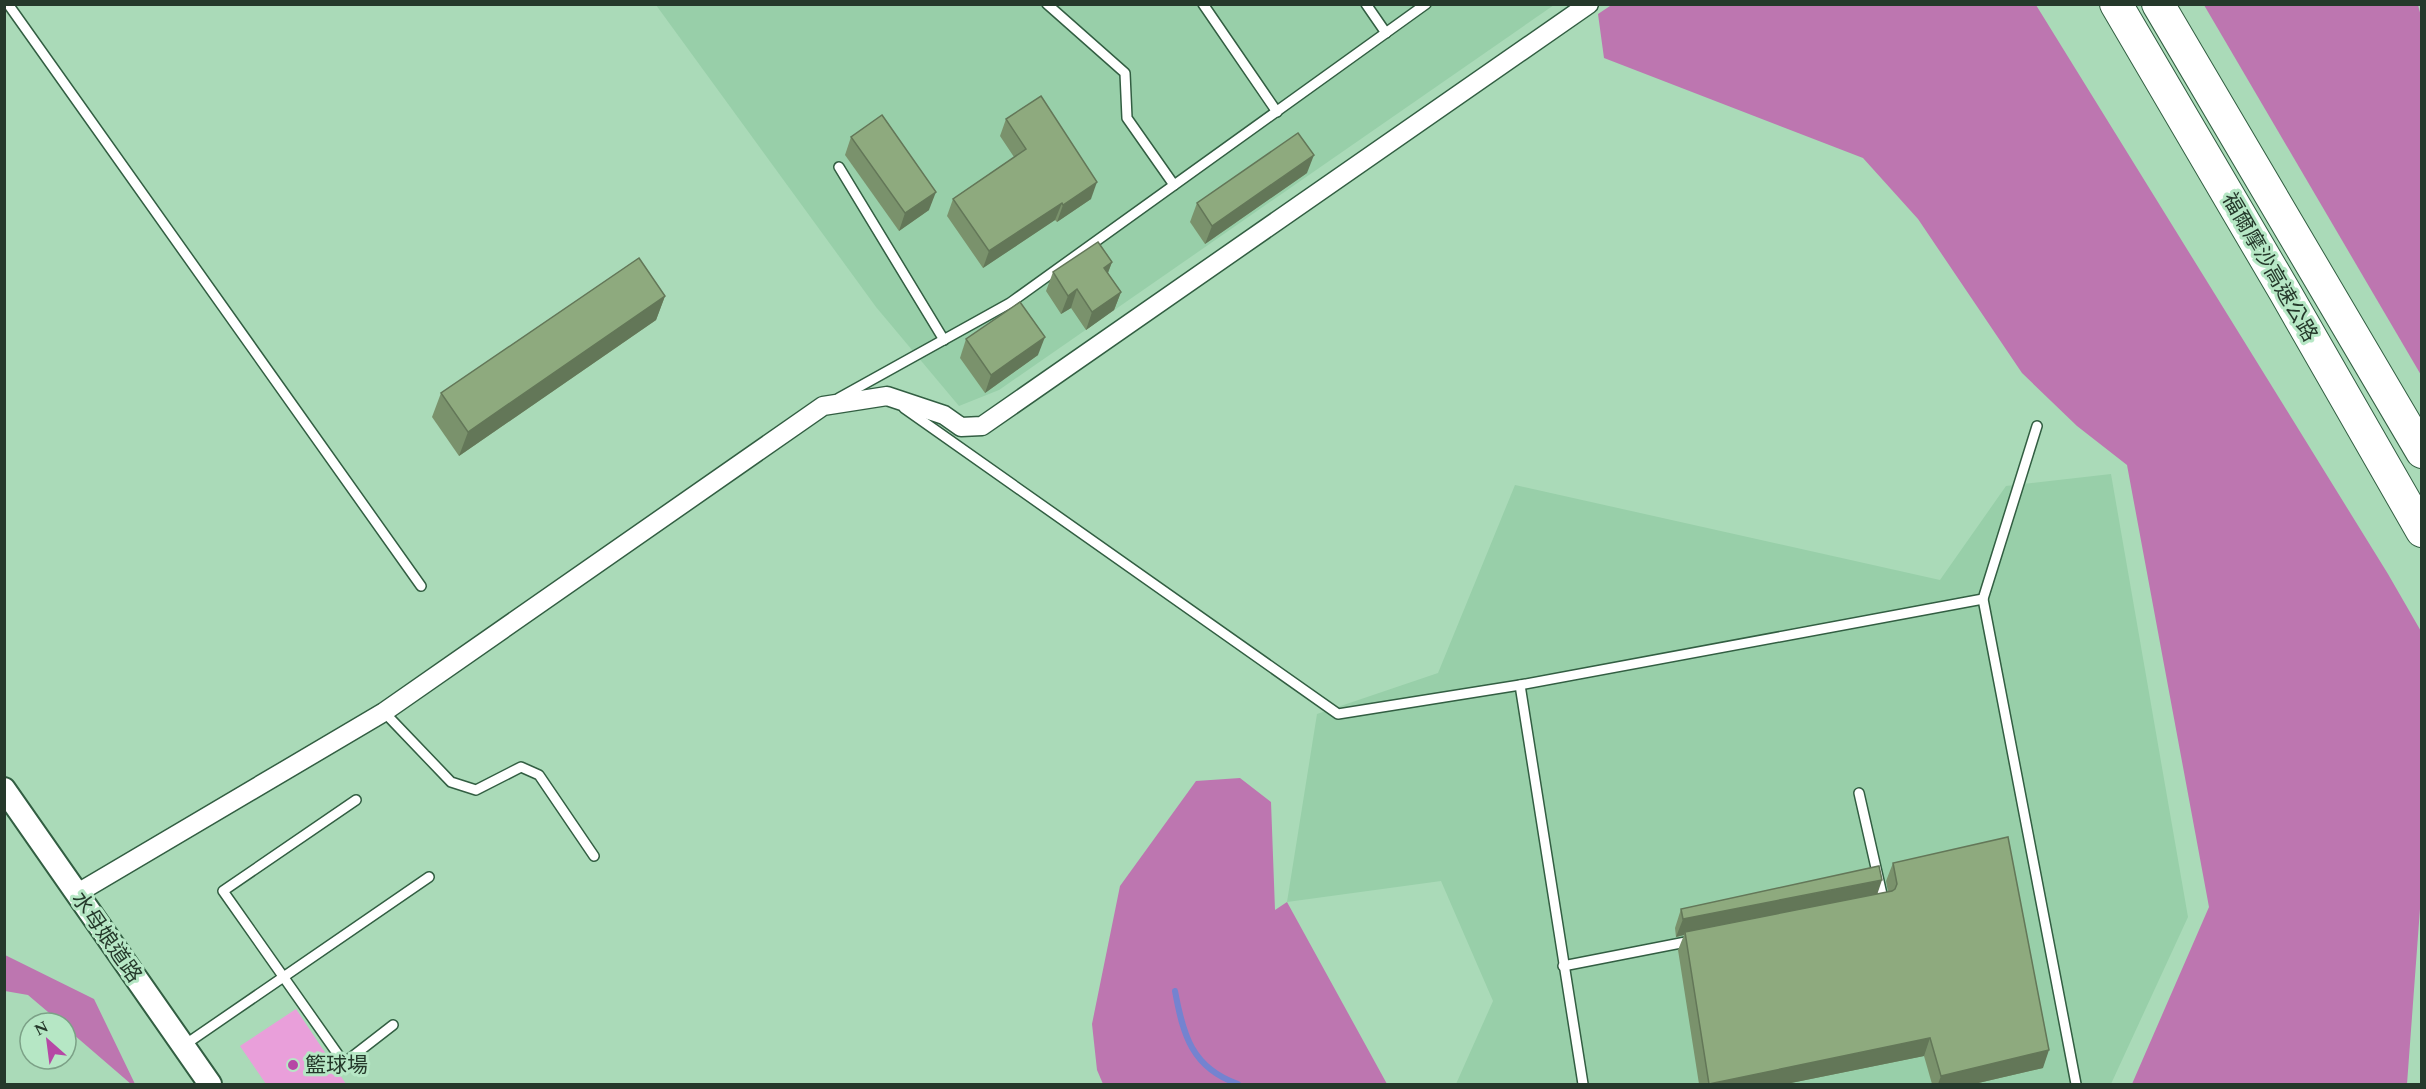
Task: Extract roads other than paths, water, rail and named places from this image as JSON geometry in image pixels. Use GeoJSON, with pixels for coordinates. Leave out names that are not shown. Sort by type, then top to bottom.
{"type":"FeatureCollection","features":[{"type":"Feature","properties":{"kind":"highway","name":"福爾摩沙高速公路"},"geometry":{"type":"LineString","coordinates":[[2116,4],[2285,292],[2421,531]]}},
{"type":"Feature","properties":{"kind":"highway","name":"福爾摩沙高速公路"},"geometry":{"type":"LineString","coordinates":[[2158,4],[2421,452]]}},
{"type":"Feature","properties":{"kind":"street"},"geometry":{"type":"LineString","coordinates":[[76,894],[384,712],[823,406],[887,396],[944,415],[961,427],[982,426],[1589,4]]}},
{"type":"Feature","properties":{"kind":"street","name":"水母娘道路"},"geometry":{"type":"LineString","coordinates":[[4,789],[210,1084]]}},
{"type":"Feature","properties":{"kind":"lane"},"geometry":{"type":"LineString","coordinates":[[8,4],[421,586]]}},
{"type":"Feature","properties":{"kind":"lane"},"geometry":{"type":"LineString","coordinates":[[1047,4],[1125,73],[1127,118],[1174,185]]}},
{"type":"Feature","properties":{"kind":"lane"},"geometry":{"type":"LineString","coordinates":[[1203,4],[1276,112]]}},
{"type":"Feature","properties":{"kind":"lane"},"geometry":{"type":"LineString","coordinates":[[1366,4],[1386,33]]}},
{"type":"Feature","properties":{"kind":"lane"},"geometry":{"type":"LineString","coordinates":[[823,406],[1010,303],[1426,4]]}},
{"type":"Feature","properties":{"kind":"lane"},"geometry":{"type":"LineString","coordinates":[[839,167],[944,340]]}},
{"type":"Feature","properties":{"kind":"lane"},"geometry":{"type":"LineString","coordinates":[[887,396],[1338,714],[1520,685],[1983,599]]}},
{"type":"Feature","properties":{"kind":"lane"},"geometry":{"type":"LineString","coordinates":[[2037,426],[1983,599],[2076,1084]]}},
{"type":"Feature","properties":{"kind":"lane"},"geometry":{"type":"LineString","coordinates":[[1520,685],[1583,1084]]}},
{"type":"Feature","properties":{"kind":"lane"},"geometry":{"type":"LineString","coordinates":[[384,712],[451,782],[476,790],[521,767],[539,775],[594,856]]}},
{"type":"Feature","properties":{"kind":"lane"},"geometry":{"type":"LineString","coordinates":[[1859,793],[1884,903],[1872,906]]}},
{"type":"Feature","properties":{"kind":"lane"},"geometry":{"type":"LineString","coordinates":[[356,800],[223,891],[344,1063],[393,1025]]}},
{"type":"Feature","properties":{"kind":"lane"},"geometry":{"type":"LineString","coordinates":[[183,1046],[429,877]]}},
{"type":"Feature","properties":{"kind":"lane"},"geometry":{"type":"LineString","coordinates":[[1563,966],[1701,939]]}},
{"type":"Feature","properties":{"kind":"waterway"},"geometry":{"type":"LineString","coordinates":[[1175,991],[1186,1036],[1192,1048],[1210,1069],[1238,1084]]}},
{"type":"Feature","properties":{"kind":"place","name":"籃球場"},"geometry":{"type":"Point","coordinates":[293,1065]}}]}
